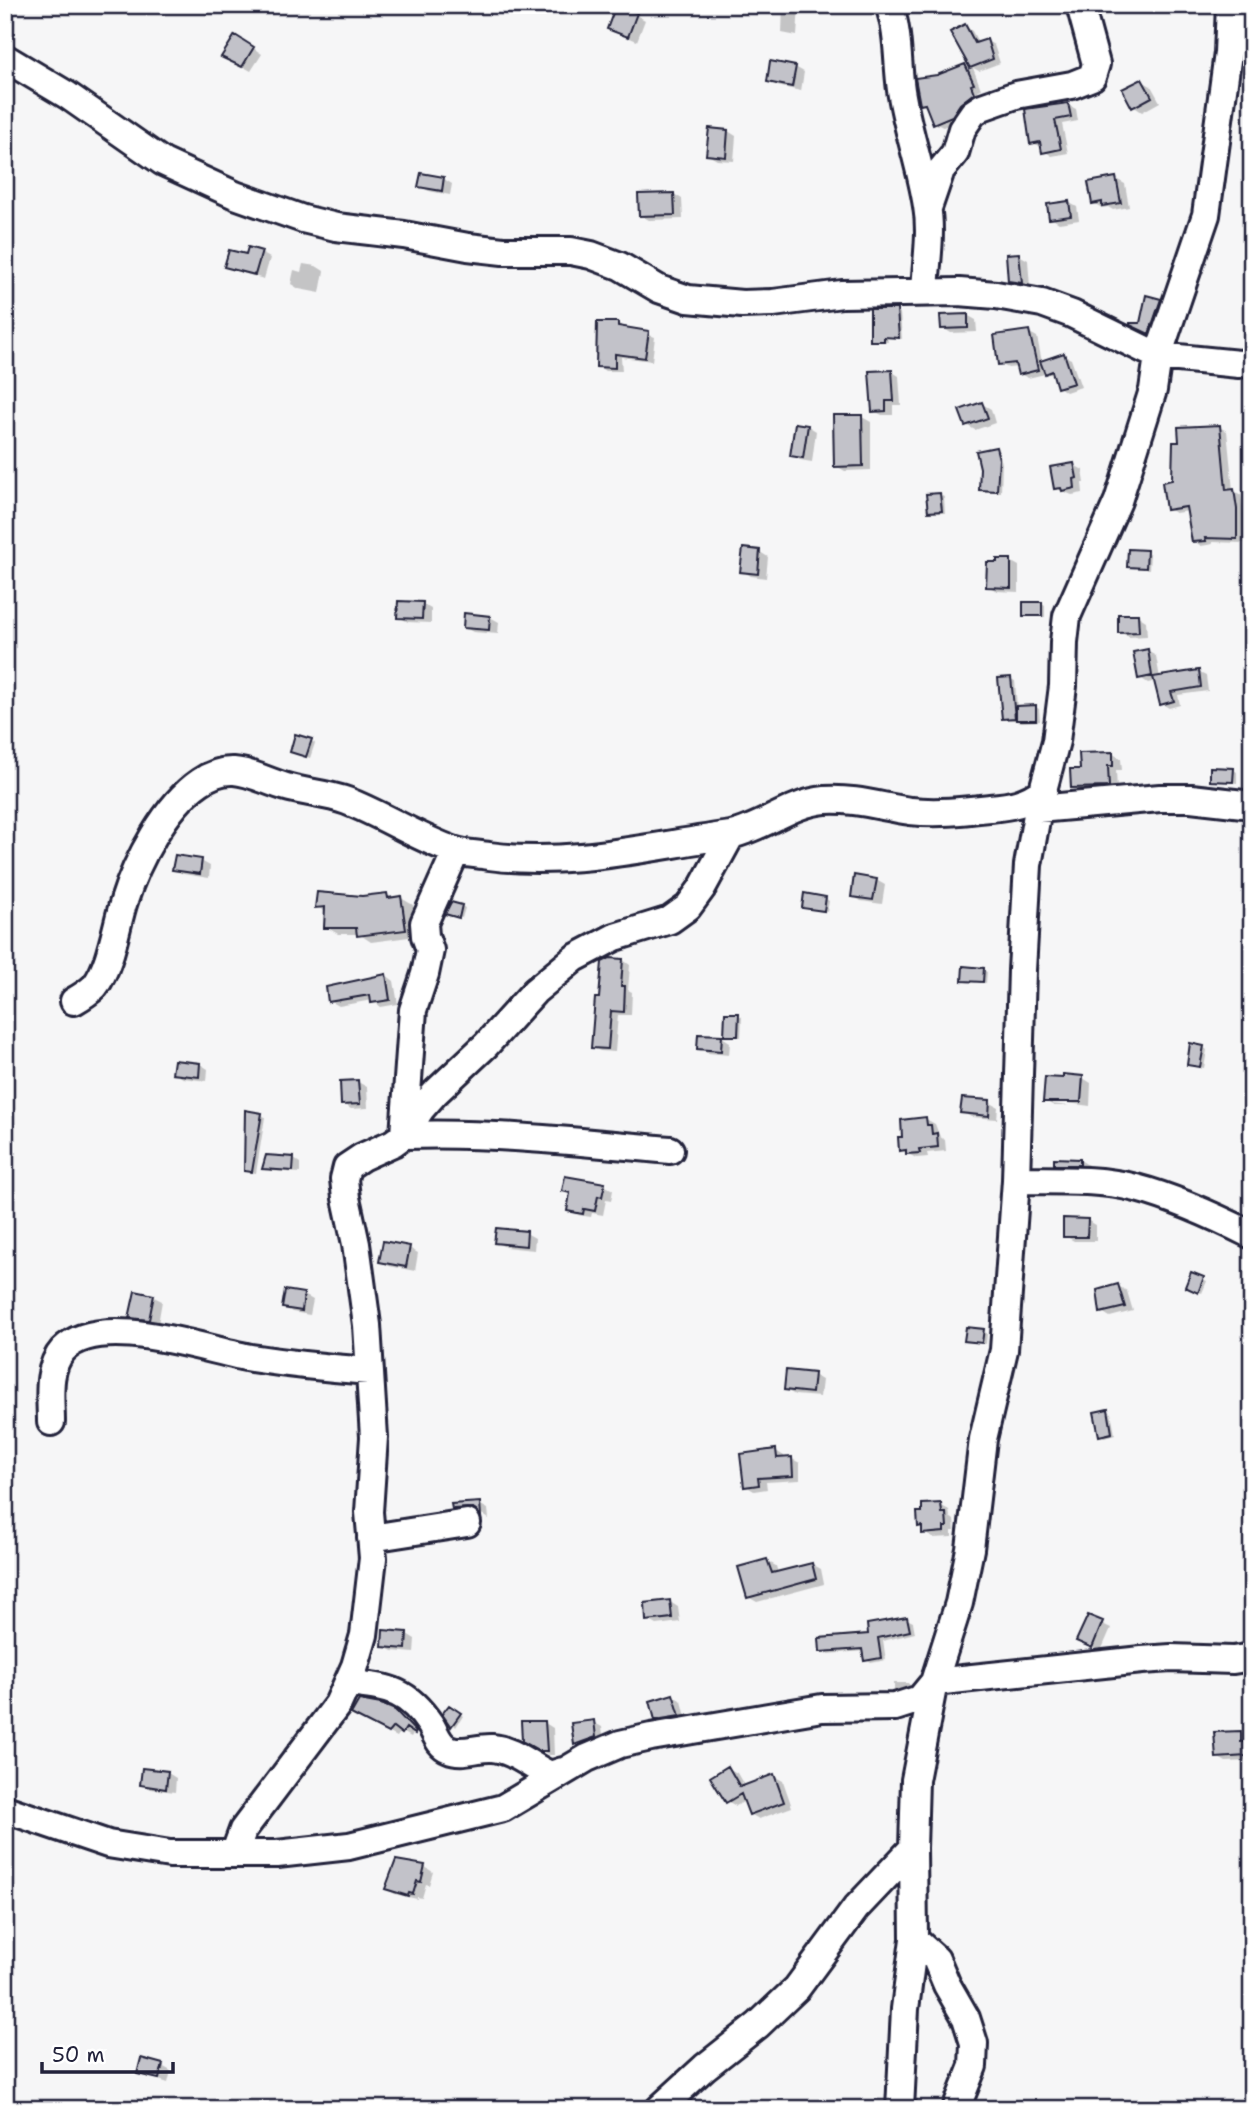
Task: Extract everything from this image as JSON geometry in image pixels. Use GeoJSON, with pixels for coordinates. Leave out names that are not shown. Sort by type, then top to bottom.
{"type":"FeatureCollection","features":[{"type":"Feature","properties":{"kind":"street"},"geometry":{"type":"LineString","coordinates":[[889,5],[897,42],[909,132],[928,208],[925,292]]}},
{"type":"Feature","properties":{"kind":"street"},"geometry":{"type":"LineString","coordinates":[[928,208],[941,170],[955,153],[962,129],[973,113],[1016,95],[1072,85],[1092,77],[1096,64],[1080,5]]}},
{"type":"Feature","properties":{"kind":"street"},"geometry":{"type":"LineString","coordinates":[[900,2109],[905,2009],[914,1939],[915,1780],[934,1682],[958,1603],[970,1549],[983,1439],[1004,1350],[1016,1180],[1028,865],[1056,741],[1063,686],[1067,617],[1122,488],[1153,390],[1158,356],[1206,215],[1228,53],[1230,5]]}},
{"type":"Feature","properties":{"kind":"street"},"geometry":{"type":"LineString","coordinates":[[5,58],[67,95],[163,162],[235,195],[303,219],[336,227],[404,235],[468,247],[503,251],[571,251],[591,255],[620,266],[659,289],[688,299],[763,303],[842,293],[996,295],[1042,303],[1072,314],[1158,356],[1239,364],[1252,362]]}},
{"type":"Feature","properties":{"kind":"street"},"geometry":{"type":"LineString","coordinates":[[74,1001],[92,989],[102,973],[131,880],[148,846],[197,783],[215,773],[234,769],[291,788],[346,801],[456,851],[509,858],[586,858],[731,835],[748,831],[791,808],[816,802],[852,801],[912,811],[949,813],[1017,806],[1041,799],[1171,798],[1252,805]]}},
{"type":"Feature","properties":{"kind":"street"},"geometry":{"type":"LineString","coordinates":[[235,1852],[243,1830],[326,1721],[348,1683],[364,1635],[373,1558],[369,1512],[374,1437],[364,1303],[344,1179],[347,1167],[404,1135],[436,1091],[554,975],[595,946],[670,920],[688,906],[702,888],[731,835]]}},
{"type":"Feature","properties":{"kind":"street"},"geometry":{"type":"LineString","coordinates":[[404,1135],[413,1010],[423,983],[430,950],[424,923],[456,851]]}},
{"type":"Feature","properties":{"kind":"street"},"geometry":{"type":"LineString","coordinates":[[404,1135],[495,1136],[670,1150]]}},
{"type":"Feature","properties":{"kind":"street"},"geometry":{"type":"LineString","coordinates":[[1016,1180],[1083,1181],[1135,1188],[1212,1216],[1252,1236]]}},
{"type":"Feature","properties":{"kind":"street"},"geometry":{"type":"LineString","coordinates":[[51,1423],[51,1379],[54,1363],[64,1350],[75,1342],[94,1335],[154,1336],[232,1355],[293,1365],[369,1371]]}},
{"type":"Feature","properties":{"kind":"street"},"geometry":{"type":"LineString","coordinates":[[371,1538],[467,1523]]}},
{"type":"Feature","properties":{"kind":"street"},"geometry":{"type":"LineString","coordinates":[[5,1810],[108,1844],[136,1850],[170,1854],[277,1854],[311,1851],[395,1837],[503,1808],[587,1758],[620,1744],[651,1737],[822,1708],[895,1707],[920,1699],[934,1682],[1142,1660],[1233,1660],[1252,1657]]}},
{"type":"Feature","properties":{"kind":"street"},"geometry":{"type":"LineString","coordinates":[[348,1683],[393,1689],[421,1712],[441,1744],[450,1750],[493,1748],[507,1752],[550,1775],[564,1771]]}},
{"type":"Feature","properties":{"kind":"street"},"geometry":{"type":"LineString","coordinates":[[659,2109],[705,2067],[758,2025],[797,1988],[856,1908],[913,1848]]}},
{"type":"Feature","properties":{"kind":"street"},"geometry":{"type":"LineString","coordinates":[[914,1939],[936,1959],[947,1985],[967,2018],[974,2043],[973,2066],[956,2109]]}},
{"type":"Feature","properties":{"kind":"building"},"geometry":{"type":"Polygon","coordinates":[[[616,5],[637,13],[628,37],[607,29],[616,5]]]}},
{"type":"Feature","properties":{"kind":"building"},"geometry":{"type":"Polygon","coordinates":[[[965,24],[975,43],[987,39],[993,59],[970,68],[950,32],[965,24]]]}},
{"type":"Feature","properties":{"kind":"building"},"geometry":{"type":"Polygon","coordinates":[[[235,35],[254,47],[242,67],[221,57],[235,35]]]}},
{"type":"Feature","properties":{"kind":"building"},"geometry":{"type":"Polygon","coordinates":[[[770,61],[796,66],[792,87],[767,82],[770,61]]]}},
{"type":"Feature","properties":{"kind":"building"},"geometry":{"type":"Polygon","coordinates":[[[965,64],[974,84],[971,85],[974,93],[960,104],[952,116],[933,124],[925,104],[920,105],[915,78],[937,75],[965,64]]]}},
{"type":"Feature","properties":{"kind":"building"},"geometry":{"type":"Polygon","coordinates":[[[1142,79],[1152,97],[1132,108],[1122,89],[1142,79]]]}},
{"type":"Feature","properties":{"kind":"building"},"geometry":{"type":"Polygon","coordinates":[[[1068,103],[1071,117],[1055,120],[1061,149],[1042,153],[1040,142],[1030,144],[1025,109],[1068,103]]]}},
{"type":"Feature","properties":{"kind":"building"},"geometry":{"type":"Polygon","coordinates":[[[709,128],[728,130],[726,157],[706,155],[709,128]]]}},
{"type":"Feature","properties":{"kind":"building"},"geometry":{"type":"Polygon","coordinates":[[[421,173],[444,177],[442,191],[418,187],[421,173]]]}},
{"type":"Feature","properties":{"kind":"building"},"geometry":{"type":"Polygon","coordinates":[[[1116,177],[1121,203],[1102,206],[1102,202],[1092,204],[1088,182],[1116,177]]]}},
{"type":"Feature","properties":{"kind":"building"},"geometry":{"type":"Polygon","coordinates":[[[674,193],[675,215],[639,216],[638,194],[674,193]]]}},
{"type":"Feature","properties":{"kind":"building"},"geometry":{"type":"Polygon","coordinates":[[[1069,201],[1071,216],[1049,219],[1047,204],[1069,201]]]}},
{"type":"Feature","properties":{"kind":"building"},"geometry":{"type":"Polygon","coordinates":[[[248,247],[262,251],[255,275],[224,267],[229,250],[246,254],[248,247]]]}},
{"type":"Feature","properties":{"kind":"building"},"geometry":{"type":"Polygon","coordinates":[[[1019,253],[1022,283],[1008,281],[1006,254],[1019,253]]]}},
{"type":"Feature","properties":{"kind":"building"},"geometry":{"type":"Polygon","coordinates":[[[1146,295],[1161,299],[1149,334],[1130,325],[1140,323],[1146,295]]]}},
{"type":"Feature","properties":{"kind":"building"},"geometry":{"type":"Polygon","coordinates":[[[870,309],[897,309],[899,338],[884,337],[884,341],[870,341],[870,309]]]}},
{"type":"Feature","properties":{"kind":"building"},"geometry":{"type":"Polygon","coordinates":[[[968,314],[968,328],[941,329],[940,315],[968,314]]]}},
{"type":"Feature","properties":{"kind":"building"},"geometry":{"type":"Polygon","coordinates":[[[597,322],[618,322],[618,326],[649,331],[645,358],[615,354],[615,368],[596,367],[597,322]]]}},
{"type":"Feature","properties":{"kind":"building"},"geometry":{"type":"Polygon","coordinates":[[[1029,330],[1038,370],[1018,375],[1015,363],[998,365],[994,335],[1029,330]]]}},
{"type":"Feature","properties":{"kind":"building"},"geometry":{"type":"Polygon","coordinates":[[[1064,353],[1074,383],[1057,388],[1052,371],[1045,374],[1040,361],[1064,353]]]}},
{"type":"Feature","properties":{"kind":"building"},"geometry":{"type":"Polygon","coordinates":[[[892,370],[894,401],[886,401],[886,411],[872,412],[869,371],[892,370]]]}},
{"type":"Feature","properties":{"kind":"building"},"geometry":{"type":"Polygon","coordinates":[[[982,402],[988,418],[965,426],[959,410],[982,402]]]}},
{"type":"Feature","properties":{"kind":"building"},"geometry":{"type":"Polygon","coordinates":[[[833,415],[862,415],[863,466],[834,467],[833,415]]]}},
{"type":"Feature","properties":{"kind":"building"},"geometry":{"type":"Polygon","coordinates":[[[795,423],[808,425],[803,458],[790,456],[795,423]]]}},
{"type":"Feature","properties":{"kind":"building"},"geometry":{"type":"Polygon","coordinates":[[[1220,425],[1226,490],[1234,489],[1237,509],[1237,539],[1205,538],[1206,541],[1192,542],[1186,507],[1166,510],[1162,482],[1172,480],[1173,442],[1179,442],[1178,427],[1220,425]]]}},
{"type":"Feature","properties":{"kind":"building"},"geometry":{"type":"Polygon","coordinates":[[[996,447],[999,459],[997,491],[979,490],[980,468],[976,451],[996,447]]]}},
{"type":"Feature","properties":{"kind":"building"},"geometry":{"type":"Polygon","coordinates":[[[1074,463],[1077,478],[1074,479],[1075,488],[1062,491],[1061,488],[1054,489],[1050,467],[1074,463]]]}},
{"type":"Feature","properties":{"kind":"building"},"geometry":{"type":"Polygon","coordinates":[[[940,493],[942,511],[928,512],[926,494],[940,493]]]}},
{"type":"Feature","properties":{"kind":"building"},"geometry":{"type":"Polygon","coordinates":[[[743,548],[760,550],[758,574],[740,572],[743,548]]]}},
{"type":"Feature","properties":{"kind":"building"},"geometry":{"type":"Polygon","coordinates":[[[1128,549],[1147,550],[1146,568],[1127,567],[1128,549]]]}},
{"type":"Feature","properties":{"kind":"building"},"geometry":{"type":"Polygon","coordinates":[[[997,559],[1011,559],[1011,588],[986,587],[987,562],[997,562],[997,559]]]}},
{"type":"Feature","properties":{"kind":"building"},"geometry":{"type":"Polygon","coordinates":[[[398,601],[423,602],[422,619],[397,618],[398,601]]]}},
{"type":"Feature","properties":{"kind":"building"},"geometry":{"type":"Polygon","coordinates":[[[1023,602],[1042,602],[1042,616],[1023,616],[1023,602]]]}},
{"type":"Feature","properties":{"kind":"building"},"geometry":{"type":"Polygon","coordinates":[[[464,613],[490,616],[489,630],[463,628],[464,613]]]}},
{"type":"Feature","properties":{"kind":"building"},"geometry":{"type":"Polygon","coordinates":[[[1118,614],[1138,614],[1139,632],[1118,633],[1118,614]]]}},
{"type":"Feature","properties":{"kind":"building"},"geometry":{"type":"Polygon","coordinates":[[[1148,649],[1152,676],[1138,679],[1133,652],[1148,649]]]}},
{"type":"Feature","properties":{"kind":"building"},"geometry":{"type":"Polygon","coordinates":[[[1199,670],[1201,687],[1171,692],[1174,701],[1160,705],[1153,677],[1199,670]]]}},
{"type":"Feature","properties":{"kind":"building"},"geometry":{"type":"Polygon","coordinates":[[[1011,677],[1015,718],[1002,719],[998,678],[1011,677]]]}},
{"type":"Feature","properties":{"kind":"building"},"geometry":{"type":"Polygon","coordinates":[[[1036,705],[1036,720],[1016,720],[1016,706],[1036,705]]]}},
{"type":"Feature","properties":{"kind":"building"},"geometry":{"type":"Polygon","coordinates":[[[295,734],[312,739],[306,757],[290,752],[295,734]]]}},
{"type":"Feature","properties":{"kind":"building"},"geometry":{"type":"Polygon","coordinates":[[[1113,752],[1113,766],[1108,766],[1109,787],[1071,788],[1070,769],[1080,769],[1079,753],[1113,752]]]}},
{"type":"Feature","properties":{"kind":"building"},"geometry":{"type":"Polygon","coordinates":[[[1210,767],[1234,768],[1233,782],[1210,781],[1210,767]]]}},
{"type":"Feature","properties":{"kind":"building"},"geometry":{"type":"Polygon","coordinates":[[[175,855],[202,859],[200,874],[172,870],[175,855]]]}},
{"type":"Feature","properties":{"kind":"building"},"geometry":{"type":"Polygon","coordinates":[[[854,875],[877,879],[873,900],[851,897],[854,875]]]}},
{"type":"Feature","properties":{"kind":"building"},"geometry":{"type":"Polygon","coordinates":[[[317,892],[362,896],[387,893],[388,898],[401,896],[406,930],[357,936],[356,928],[324,928],[325,907],[315,908],[317,892]]]}},
{"type":"Feature","properties":{"kind":"building"},"geometry":{"type":"Polygon","coordinates":[[[804,893],[826,897],[824,911],[802,908],[804,893]]]}},
{"type":"Feature","properties":{"kind":"building"},"geometry":{"type":"Polygon","coordinates":[[[451,902],[462,905],[459,918],[445,914],[451,902]]]}},
{"type":"Feature","properties":{"kind":"building"},"geometry":{"type":"Polygon","coordinates":[[[610,958],[623,959],[621,986],[625,986],[624,1012],[611,1011],[608,1049],[591,1048],[595,998],[599,998],[602,962],[610,958]]]}},
{"type":"Feature","properties":{"kind":"building"},"geometry":{"type":"Polygon","coordinates":[[[963,966],[984,968],[983,982],[962,981],[963,966]]]}},
{"type":"Feature","properties":{"kind":"building"},"geometry":{"type":"Polygon","coordinates":[[[386,974],[390,1000],[371,1003],[370,995],[328,1002],[326,987],[386,974]]]}},
{"type":"Feature","properties":{"kind":"building"},"geometry":{"type":"Polygon","coordinates":[[[725,1013],[739,1013],[738,1036],[724,1036],[725,1013]]]}},
{"type":"Feature","properties":{"kind":"building"},"geometry":{"type":"Polygon","coordinates":[[[698,1034],[722,1035],[721,1051],[697,1049],[698,1034]]]}},
{"type":"Feature","properties":{"kind":"building"},"geometry":{"type":"Polygon","coordinates":[[[1190,1043],[1204,1046],[1200,1067],[1187,1065],[1190,1043]]]}},
{"type":"Feature","properties":{"kind":"building"},"geometry":{"type":"Polygon","coordinates":[[[174,1060],[200,1063],[199,1077],[172,1074],[174,1060]]]}},
{"type":"Feature","properties":{"kind":"building"},"geometry":{"type":"Polygon","coordinates":[[[1063,1074],[1083,1076],[1081,1102],[1043,1102],[1045,1077],[1063,1078],[1063,1074]]]}},
{"type":"Feature","properties":{"kind":"building"},"geometry":{"type":"Polygon","coordinates":[[[358,1080],[360,1104],[341,1105],[340,1081],[358,1080]]]}},
{"type":"Feature","properties":{"kind":"building"},"geometry":{"type":"Polygon","coordinates":[[[962,1098],[990,1100],[989,1116],[960,1113],[962,1098]]]}},
{"type":"Feature","properties":{"kind":"building"},"geometry":{"type":"Polygon","coordinates":[[[245,1110],[262,1113],[252,1172],[244,1171],[245,1110]]]}},
{"type":"Feature","properties":{"kind":"building"},"geometry":{"type":"Polygon","coordinates":[[[926,1117],[932,1134],[937,1133],[938,1147],[919,1149],[920,1153],[906,1154],[906,1150],[899,1151],[901,1120],[926,1117]]]}},
{"type":"Feature","properties":{"kind":"building"},"geometry":{"type":"Polygon","coordinates":[[[266,1155],[294,1157],[293,1171],[262,1169],[266,1155]]]}},
{"type":"Feature","properties":{"kind":"building"},"geometry":{"type":"Polygon","coordinates":[[[1054,1158],[1080,1159],[1080,1165],[1054,1165],[1054,1158]]]}},
{"type":"Feature","properties":{"kind":"building"},"geometry":{"type":"Polygon","coordinates":[[[565,1176],[605,1183],[602,1197],[598,1196],[595,1211],[584,1209],[583,1214],[567,1211],[570,1193],[562,1191],[565,1176]]]}},
{"type":"Feature","properties":{"kind":"building"},"geometry":{"type":"Polygon","coordinates":[[[1063,1218],[1088,1219],[1087,1237],[1063,1237],[1063,1218]]]}},
{"type":"Feature","properties":{"kind":"building"},"geometry":{"type":"Polygon","coordinates":[[[496,1228],[527,1231],[526,1246],[494,1243],[496,1228]]]}},
{"type":"Feature","properties":{"kind":"building"},"geometry":{"type":"Polygon","coordinates":[[[383,1241],[410,1246],[406,1267],[379,1262],[383,1241]]]}},
{"type":"Feature","properties":{"kind":"building"},"geometry":{"type":"Polygon","coordinates":[[[1191,1272],[1204,1277],[1198,1293],[1185,1287],[1191,1272]]]}},
{"type":"Feature","properties":{"kind":"building"},"geometry":{"type":"Polygon","coordinates":[[[1118,1284],[1125,1307],[1100,1313],[1097,1290],[1118,1284]]]}},
{"type":"Feature","properties":{"kind":"building"},"geometry":{"type":"Polygon","coordinates":[[[285,1290],[304,1293],[302,1311],[282,1308],[285,1290]]]}},
{"type":"Feature","properties":{"kind":"building"},"geometry":{"type":"Polygon","coordinates":[[[135,1291],[154,1295],[149,1320],[129,1318],[135,1291]]]}},
{"type":"Feature","properties":{"kind":"building"},"geometry":{"type":"Polygon","coordinates":[[[966,1327],[984,1329],[982,1343],[964,1341],[966,1327]]]}},
{"type":"Feature","properties":{"kind":"building"},"geometry":{"type":"Polygon","coordinates":[[[786,1370],[814,1373],[812,1393],[784,1390],[786,1370]]]}},
{"type":"Feature","properties":{"kind":"building"},"geometry":{"type":"Polygon","coordinates":[[[1108,1409],[1112,1433],[1099,1436],[1094,1412],[1108,1409]]]}},
{"type":"Feature","properties":{"kind":"building"},"geometry":{"type":"Polygon","coordinates":[[[776,1449],[777,1458],[792,1457],[793,1476],[758,1478],[759,1485],[744,1487],[740,1454],[776,1449]]]}},
{"type":"Feature","properties":{"kind":"building"},"geometry":{"type":"Polygon","coordinates":[[[480,1502],[481,1516],[472,1508],[452,1509],[451,1504],[480,1502]]]}},
{"type":"Feature","properties":{"kind":"building"},"geometry":{"type":"Polygon","coordinates":[[[941,1503],[942,1513],[946,1513],[947,1527],[944,1527],[944,1532],[922,1534],[922,1526],[918,1527],[917,1512],[922,1512],[922,1504],[941,1503]]]}},
{"type":"Feature","properties":{"kind":"building"},"geometry":{"type":"Polygon","coordinates":[[[767,1559],[772,1573],[812,1563],[816,1579],[747,1598],[738,1567],[767,1559]]]}},
{"type":"Feature","properties":{"kind":"building"},"geometry":{"type":"Polygon","coordinates":[[[670,1600],[672,1618],[646,1621],[645,1603],[670,1600]]]}},
{"type":"Feature","properties":{"kind":"building"},"geometry":{"type":"Polygon","coordinates":[[[1088,1615],[1103,1621],[1092,1648],[1076,1641],[1088,1615]]]}},
{"type":"Feature","properties":{"kind":"building"},"geometry":{"type":"Polygon","coordinates":[[[907,1617],[910,1631],[878,1638],[881,1658],[864,1661],[862,1649],[820,1652],[819,1638],[868,1634],[867,1624],[907,1617]]]}},
{"type":"Feature","properties":{"kind":"building"},"geometry":{"type":"Polygon","coordinates":[[[383,1630],[407,1632],[406,1649],[382,1647],[383,1630]]]}},
{"type":"Feature","properties":{"kind":"building"},"geometry":{"type":"Polygon","coordinates":[[[673,1694],[680,1716],[655,1720],[650,1701],[673,1694]]]}},
{"type":"Feature","properties":{"kind":"building"},"geometry":{"type":"Polygon","coordinates":[[[359,1700],[395,1710],[415,1734],[406,1728],[402,1734],[393,1727],[388,1733],[351,1714],[359,1700]]]}},
{"type":"Feature","properties":{"kind":"building"},"geometry":{"type":"Polygon","coordinates":[[[449,1705],[461,1713],[451,1727],[442,1714],[449,1705]]]}},
{"type":"Feature","properties":{"kind":"building"},"geometry":{"type":"Polygon","coordinates":[[[594,1720],[596,1737],[574,1745],[571,1723],[594,1720]]]}},
{"type":"Feature","properties":{"kind":"building"},"geometry":{"type":"Polygon","coordinates":[[[521,1721],[545,1721],[547,1751],[540,1751],[522,1741],[521,1721]]]}},
{"type":"Feature","properties":{"kind":"building"},"geometry":{"type":"Polygon","coordinates":[[[1241,1731],[1241,1742],[1246,1742],[1247,1756],[1216,1758],[1214,1732],[1241,1731]]]}},
{"type":"Feature","properties":{"kind":"building"},"geometry":{"type":"Polygon","coordinates":[[[728,1766],[740,1787],[774,1774],[784,1802],[749,1815],[741,1794],[726,1803],[710,1777],[728,1766]]]}},
{"type":"Feature","properties":{"kind":"building"},"geometry":{"type":"Polygon","coordinates":[[[142,1768],[168,1771],[166,1789],[140,1785],[142,1768]]]}},
{"type":"Feature","properties":{"kind":"building"},"geometry":{"type":"Polygon","coordinates":[[[396,1860],[425,1865],[421,1882],[417,1881],[413,1894],[409,1893],[408,1896],[385,1889],[396,1860]]]}},
{"type":"Feature","properties":{"kind":"building"},"geometry":{"type":"Polygon","coordinates":[[[141,2058],[163,2064],[159,2079],[137,2074],[141,2058]]]}}]}
